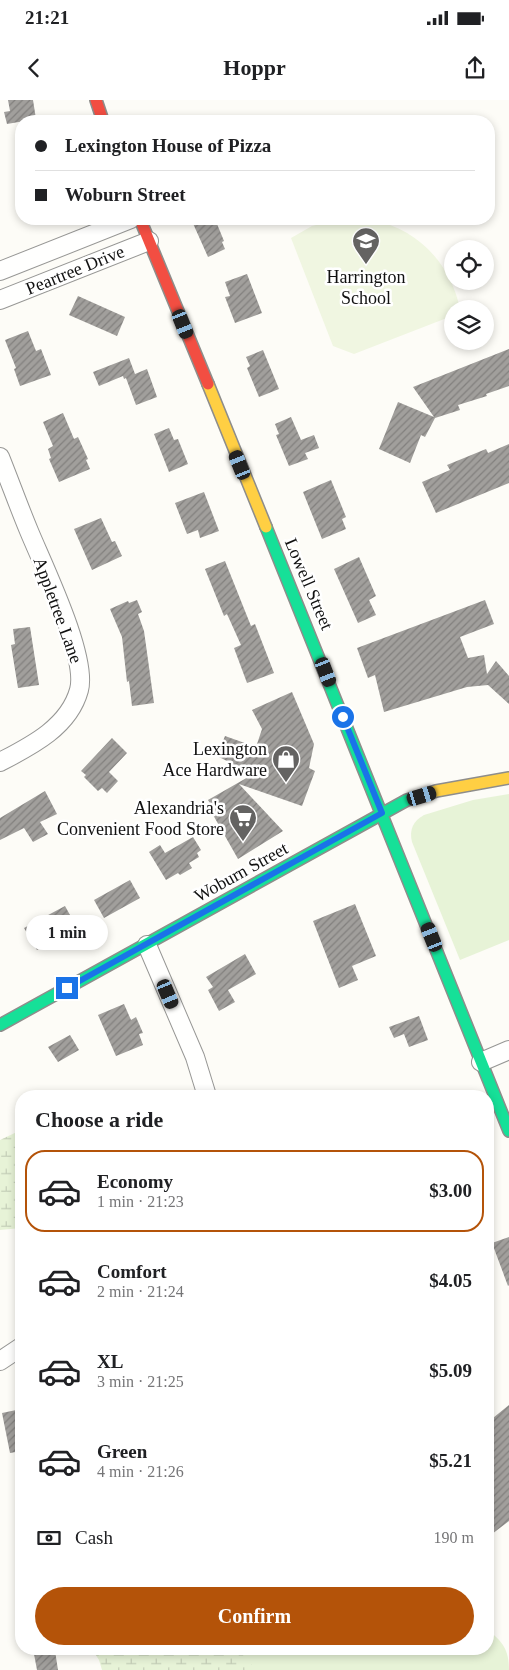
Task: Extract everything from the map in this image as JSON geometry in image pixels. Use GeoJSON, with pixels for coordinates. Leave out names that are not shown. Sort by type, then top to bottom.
{"type":"FeatureCollection","features":[{"type":"Feature","properties":{"kind":"main road"},"geometry":{"type":"LineString","coordinates":[[96,100],[101,115]]}},
{"type":"Feature","properties":{"kind":"main road","name":"Lowell Street"},"geometry":{"type":"LineString","coordinates":[[142,225],[382,813],[492,1090]]}},
{"type":"Feature","properties":{"kind":"main road","name":"Woburn Street"},"geometry":{"type":"LineString","coordinates":[[0,1025],[407,800],[436,791],[509,778]]}},
{"type":"Feature","properties":{"kind":"main road","name":"Lowell Street"},"geometry":{"type":"LineString","coordinates":[[494,1094],[509,1131]]}},
{"type":"Feature","properties":{"kind":"street","name":"Peartree Drive"},"geometry":{"type":"LineString","coordinates":[[0,271],[116,225]]}},
{"type":"Feature","properties":{"kind":"street","name":"Peartree Drive"},"geometry":{"type":"LineString","coordinates":[[0,300],[149,241]]}},
{"type":"Feature","properties":{"kind":"street","name":"Appletree Lane"},"geometry":{"type":"LineString","coordinates":[[0,457],[74,641],[80,667],[80,689],[68,713],[52,730],[36,742],[0,762]]}},
{"type":"Feature","properties":{"kind":"street"},"geometry":{"type":"LineString","coordinates":[[147,945],[195,1057],[205,1090]]}},
{"type":"Feature","properties":{"kind":"street"},"geometry":{"type":"LineString","coordinates":[[481,1062],[509,1050]]}},
{"type":"Feature","properties":{"kind":"street"},"geometry":{"type":"LineString","coordinates":[[0,1361],[15,1351]]}},
{"type":"Feature","properties":{"kind":"green space"},"geometry":{"type":"Polygon","coordinates":[[[316,225],[390,225],[417,240],[430,251],[444,269],[444,290],[454,290],[457,300],[444,300],[444,319],[354,354],[333,346],[291,238],[316,225]]]}},
{"type":"Feature","properties":{"kind":"green space"},"geometry":{"type":"Polygon","coordinates":[[[509,794],[509,940],[460,960],[412,842],[413,826],[424,815],[473,800],[509,794]]]}},
{"type":"Feature","properties":{"kind":"green space"},"geometry":{"type":"Polygon","coordinates":[[[15,1133],[15,1229],[0,1230],[0,1140],[15,1133]]]}},
{"type":"Feature","properties":{"kind":"green space"},"geometry":{"type":"Polygon","coordinates":[[[494,1635],[504,1647],[508,1657],[509,1670],[173,1670],[186,1655],[494,1655],[494,1635]]]}},
{"type":"Feature","properties":{"kind":"green space"},"geometry":{"type":"Polygon","coordinates":[[[96,1655],[243,1655],[257,1670],[102,1670],[96,1655]]]}},
{"type":"Feature","properties":{"kind":"building"},"geometry":{"type":"Polygon","coordinates":[[[8,100],[33,100],[35,115],[15,115],[15,123],[7,124],[4,112],[10,111],[8,100]]]}},
{"type":"Feature","properties":{"kind":"building"},"geometry":{"type":"Polygon","coordinates":[[[194,225],[217,225],[225,249],[208,257],[194,225]]]}},
{"type":"Feature","properties":{"kind":"building"},"geometry":{"type":"Polygon","coordinates":[[[247,274],[262,313],[235,323],[225,297],[230,296],[225,282],[247,274]]]}},
{"type":"Feature","properties":{"kind":"building"},"geometry":{"type":"Polygon","coordinates":[[[78,296],[125,317],[117,336],[69,315],[78,296]]]}},
{"type":"Feature","properties":{"kind":"building"},"geometry":{"type":"Polygon","coordinates":[[[28,331],[36,351],[41,349],[51,375],[20,386],[14,369],[16,368],[5,340],[28,331]]]}},
{"type":"Feature","properties":{"kind":"building"},"geometry":{"type":"Polygon","coordinates":[[[509,349],[509,386],[486,394],[487,396],[458,405],[460,410],[435,418],[425,437],[421,435],[410,463],[379,449],[398,402],[434,417],[413,387],[509,349]]]}},
{"type":"Feature","properties":{"kind":"building"},"geometry":{"type":"Polygon","coordinates":[[[263,350],[279,389],[259,397],[247,368],[250,366],[246,357],[263,350]]]}},
{"type":"Feature","properties":{"kind":"building"},"geometry":{"type":"Polygon","coordinates":[[[129,358],[135,374],[147,369],[157,397],[136,405],[126,378],[124,379],[123,376],[99,386],[93,372],[129,358]]]}},
{"type":"Feature","properties":{"kind":"building"},"geometry":{"type":"Polygon","coordinates":[[[63,413],[74,439],[78,437],[88,459],[86,460],[90,469],[59,482],[49,459],[51,458],[48,449],[53,446],[43,422],[63,413]]]}},
{"type":"Feature","properties":{"kind":"building"},"geometry":{"type":"Polygon","coordinates":[[[291,417],[301,440],[314,435],[319,448],[305,453],[308,459],[289,466],[276,435],[279,434],[275,424],[291,417]]]}},
{"type":"Feature","properties":{"kind":"building"},"geometry":{"type":"Polygon","coordinates":[[[169,428],[174,440],[178,439],[188,464],[169,472],[154,434],[169,428]]]}},
{"type":"Feature","properties":{"kind":"building"},"geometry":{"type":"Polygon","coordinates":[[[509,444],[509,483],[436,513],[422,482],[450,470],[447,465],[486,449],[488,453],[509,444]]]}},
{"type":"Feature","properties":{"kind":"building"},"geometry":{"type":"Polygon","coordinates":[[[331,480],[346,517],[342,519],[346,529],[322,539],[303,492],[331,480]]]}},
{"type":"Feature","properties":{"kind":"building"},"geometry":{"type":"Polygon","coordinates":[[[204,492],[219,531],[200,538],[198,530],[187,534],[175,503],[204,492]]]}},
{"type":"Feature","properties":{"kind":"building"},"geometry":{"type":"Polygon","coordinates":[[[101,518],[112,542],[115,541],[122,556],[92,570],[74,529],[101,518]]]}},
{"type":"Feature","properties":{"kind":"building"},"geometry":{"type":"Polygon","coordinates":[[[359,557],[376,596],[369,600],[376,615],[358,623],[334,569],[359,557]]]}},
{"type":"Feature","properties":{"kind":"building"},"geometry":{"type":"Polygon","coordinates":[[[225,561],[251,626],[255,624],[274,673],[247,683],[234,648],[241,645],[227,614],[224,616],[205,569],[225,561]]]}},
{"type":"Feature","properties":{"kind":"building"},"geometry":{"type":"Polygon","coordinates":[[[137,600],[142,612],[138,614],[144,631],[154,703],[132,706],[129,681],[127,682],[122,637],[110,609],[128,601],[129,603],[137,600]]]}},
{"type":"Feature","properties":{"kind":"building"},"geometry":{"type":"Polygon","coordinates":[[[485,600],[494,624],[460,637],[468,658],[484,655],[487,674],[496,661],[509,676],[509,704],[488,685],[467,687],[384,712],[375,675],[368,678],[357,648],[485,600]]]}},
{"type":"Feature","properties":{"kind":"building"},"geometry":{"type":"Polygon","coordinates":[[[30,627],[39,685],[18,688],[11,645],[15,644],[13,629],[30,627]]]}},
{"type":"Feature","properties":{"kind":"building"},"geometry":{"type":"Polygon","coordinates":[[[292,692],[314,744],[309,768],[315,771],[302,806],[239,784],[283,831],[238,859],[208,806],[211,805],[208,800],[250,776],[225,767],[227,761],[217,756],[225,736],[256,747],[262,729],[252,710],[292,692]]]}},
{"type":"Feature","properties":{"kind":"building"},"geometry":{"type":"Polygon","coordinates":[[[112,738],[127,753],[109,772],[118,781],[107,793],[102,788],[98,791],[84,777],[86,775],[81,771],[112,738]]]}},
{"type":"Feature","properties":{"kind":"building"},"geometry":{"type":"Polygon","coordinates":[[[45,791],[57,814],[40,822],[48,834],[33,842],[24,828],[0,840],[0,818],[45,791]]]}},
{"type":"Feature","properties":{"kind":"building"},"geometry":{"type":"Polygon","coordinates":[[[193,837],[201,850],[197,853],[199,857],[189,863],[192,868],[166,880],[149,852],[160,845],[165,853],[193,837]]]}},
{"type":"Feature","properties":{"kind":"building"},"geometry":{"type":"Polygon","coordinates":[[[130,880],[140,898],[104,918],[94,900],[130,880]]]}},
{"type":"Feature","properties":{"kind":"building"},"geometry":{"type":"Polygon","coordinates":[[[355,904],[376,956],[352,966],[358,980],[339,988],[313,921],[355,904]]]}},
{"type":"Feature","properties":{"kind":"building"},"geometry":{"type":"Polygon","coordinates":[[[65,906],[75,924],[61,932],[63,935],[37,950],[24,928],[65,906]]]}},
{"type":"Feature","properties":{"kind":"building"},"geometry":{"type":"Polygon","coordinates":[[[245,954],[256,974],[228,990],[235,1002],[219,1011],[208,990],[213,987],[206,977],[245,954]]]}},
{"type":"Feature","properties":{"kind":"building"},"geometry":{"type":"Polygon","coordinates":[[[124,1004],[131,1020],[136,1017],[143,1033],[139,1034],[143,1045],[116,1056],[98,1015],[124,1004]]]}},
{"type":"Feature","properties":{"kind":"building"},"geometry":{"type":"Polygon","coordinates":[[[419,1016],[428,1040],[409,1047],[404,1034],[394,1038],[389,1027],[419,1016]]]}},
{"type":"Feature","properties":{"kind":"building"},"geometry":{"type":"Polygon","coordinates":[[[70,1035],[79,1050],[58,1062],[48,1047],[70,1035]]]}},
{"type":"Feature","properties":{"kind":"building"},"geometry":{"type":"Polygon","coordinates":[[[509,1237],[508,1286],[494,1248],[494,1242],[509,1237]]]}},
{"type":"Feature","properties":{"kind":"building"},"geometry":{"type":"Polygon","coordinates":[[[509,1405],[509,1521],[494,1532],[494,1417],[509,1405]]]}},
{"type":"Feature","properties":{"kind":"building"},"geometry":{"type":"Polygon","coordinates":[[[15,1410],[15,1452],[10,1453],[2,1413],[15,1410]]]}},
{"type":"Feature","properties":{"kind":"building"},"geometry":{"type":"Polygon","coordinates":[[[34,1655],[56,1655],[58,1670],[37,1670],[34,1655]]]}},
{"type":"Feature","properties":{"kind":"traffic: fast"},"geometry":{"type":"LineString","coordinates":[[266,527],[493,1090]]}},
{"type":"Feature","properties":{"kind":"traffic: fast"},"geometry":{"type":"LineString","coordinates":[[0,1025],[407,800],[424,795]]}},
{"type":"Feature","properties":{"kind":"traffic: fast"},"geometry":{"type":"LineString","coordinates":[[494,1094],[509,1131]]}},
{"type":"Feature","properties":{"kind":"traffic: slow"},"geometry":{"type":"LineString","coordinates":[[208,384],[266,527]]}},
{"type":"Feature","properties":{"kind":"traffic: slow"},"geometry":{"type":"LineString","coordinates":[[424,795],[436,791],[509,778]]}},
{"type":"Feature","properties":{"kind":"traffic: jam"},"geometry":{"type":"LineString","coordinates":[[96,100],[101,115]]}},
{"type":"Feature","properties":{"kind":"traffic: jam"},"geometry":{"type":"LineString","coordinates":[[142,225],[208,384]]}},
{"type":"Feature","properties":{"kind":"place","name":"Harrington School"},"geometry":{"type":"Point","coordinates":[366,265]}},
{"type":"Feature","properties":{"kind":"place","name":"Lexington Ace Hardware"},"geometry":{"type":"Point","coordinates":[286,783]}},
{"type":"Feature","properties":{"kind":"place","name":"Alexandria's Convenient Food Store"},"geometry":{"type":"Point","coordinates":[243,842]}},
{"type":"Feature","properties":{"kind":"route"},"geometry":{"type":"LineString","coordinates":[[67,988],[382,813],[343,717]]}}]}
